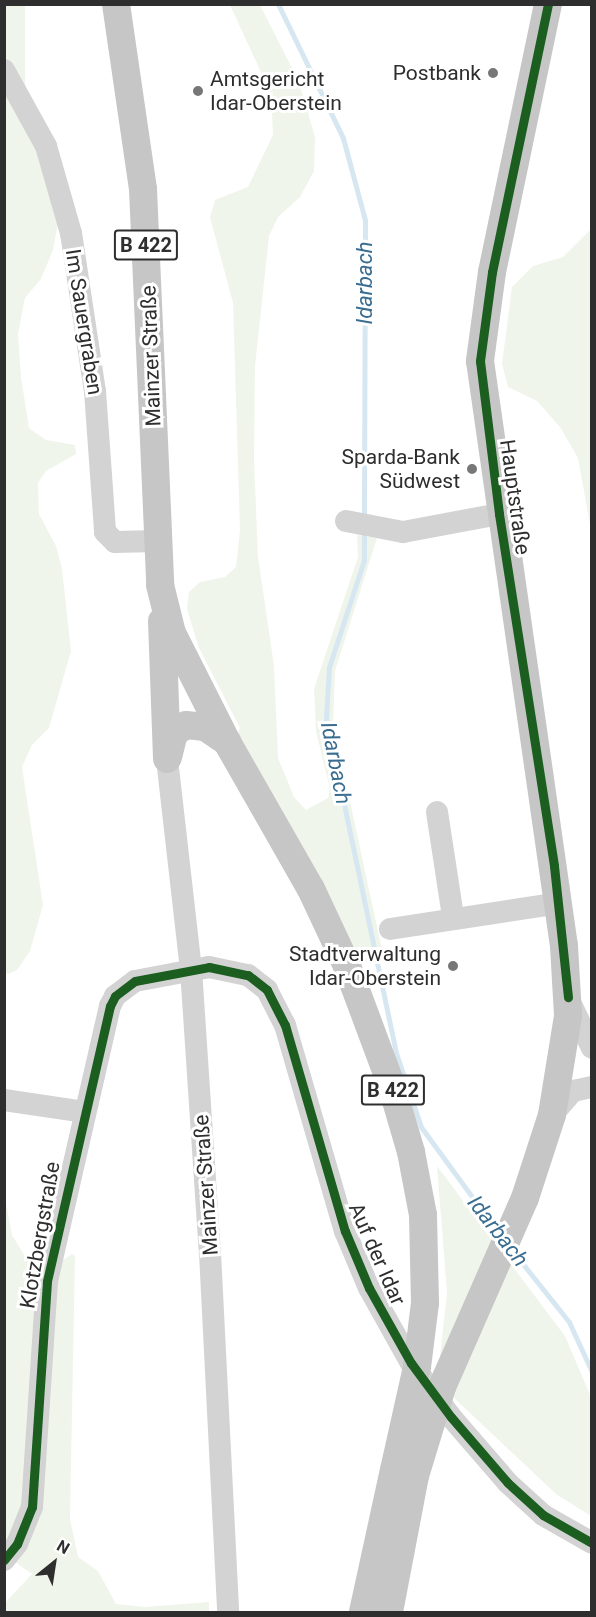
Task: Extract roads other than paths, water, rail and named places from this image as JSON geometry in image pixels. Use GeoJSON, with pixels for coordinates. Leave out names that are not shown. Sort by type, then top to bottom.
{"type":"FeatureCollection","features":[{"type":"Feature","properties":{"kind":"main road","name":"Mainzer Straße"},"geometry":{"type":"LineString","coordinates":[[116,4],[143,189],[152,338],[157,542],[162,600]]}},
{"type":"Feature","properties":{"kind":"main road","name":"Hauptstraße"},"geometry":{"type":"LineString","coordinates":[[548,4],[492,272],[481,343],[481,386],[559,903],[568,997]]}},
{"type":"Feature","properties":{"kind":"main road","name":"B 422"},"geometry":{"type":"LineString","coordinates":[[162,600],[172,633],[227,742],[311,890],[347,966],[392,1087],[411,1152],[423,1215],[425,1303],[390,1610]]}},
{"type":"Feature","properties":{"kind":"main road"},"geometry":{"type":"LineString","coordinates":[[162,600],[162,692],[167,759]]}},
{"type":"Feature","properties":{"kind":"main road"},"geometry":{"type":"LineString","coordinates":[[167,759],[174,733],[186,725],[205,727],[227,742]]}},
{"type":"Feature","properties":{"kind":"main road","name":"B 422"},"geometry":{"type":"LineString","coordinates":[[363,1612],[404,1473],[525,1198],[552,1115],[564,1059],[568,997]]}},
{"type":"Feature","properties":{"kind":"street","name":"Im Sauergraben"},"geometry":{"type":"LineString","coordinates":[[4,70],[46,146],[71,233],[95,391],[105,532],[115,542],[157,542]]}},
{"type":"Feature","properties":{"kind":"street"},"geometry":{"type":"LineString","coordinates":[[350,522],[403,532],[499,514]]}},
{"type":"Feature","properties":{"kind":"street","name":"Mainzer Straße"},"geometry":{"type":"LineString","coordinates":[[167,759],[191,969],[210,1254],[228,1612]]}},
{"type":"Feature","properties":{"kind":"street"},"geometry":{"type":"LineString","coordinates":[[437,812],[453,917]]}},
{"type":"Feature","properties":{"kind":"street"},"geometry":{"type":"LineString","coordinates":[[390,929],[453,917],[559,903]]}},
{"type":"Feature","properties":{"kind":"street","name":"Auf der Idar"},"geometry":{"type":"LineString","coordinates":[[191,969],[228,968],[248,975],[267,990],[285,1025],[345,1231],[393,1331],[435,1397],[508,1483],[543,1515],[591,1543]]}},
{"type":"Feature","properties":{"kind":"street","name":"Klotzbergstraße"},"geometry":{"type":"LineString","coordinates":[[4,1560],[18,1544],[32,1508],[46,1281],[104,1023],[115,996],[135,981],[150,975],[191,969]]}},
{"type":"Feature","properties":{"kind":"street","name":"Hauptstraße"},"geometry":{"type":"LineString","coordinates":[[568,997],[591,1048]]}},
{"type":"Feature","properties":{"kind":"street"},"geometry":{"type":"LineString","coordinates":[[552,1115],[568,1096],[591,1086]]}},
{"type":"Feature","properties":{"kind":"street"},"geometry":{"type":"LineString","coordinates":[[4,1100],[84,1112]]}},
{"type":"Feature","properties":{"kind":"waterway","name":"Idarbach"},"geometry":{"type":"LineString","coordinates":[[278,4],[343,138],[365,220],[364,519]]}},
{"type":"Feature","properties":{"kind":"waterway","name":"Idarbach"},"geometry":{"type":"LineString","coordinates":[[364,531],[364,560],[329,667],[326,718],[396,1053],[421,1127],[500,1235]]}},
{"type":"Feature","properties":{"kind":"waterway","name":"Idarbach"},"geometry":{"type":"LineString","coordinates":[[511,1249],[569,1322],[592,1372]]}},
{"type":"Feature","properties":{"kind":"place","name":"Postbank"},"geometry":{"type":"Point","coordinates":[493,73]}},
{"type":"Feature","properties":{"kind":"place","name":"Amtsgericht Idar-Oberstein"},"geometry":{"type":"Point","coordinates":[198,91]}},
{"type":"Feature","properties":{"kind":"place","name":"Sparda-Bank Südwest"},"geometry":{"type":"Point","coordinates":[472,469]}},
{"type":"Feature","properties":{"kind":"place","name":"Stadtverwaltung Idar-Oberstein"},"geometry":{"type":"Point","coordinates":[453,966]}}]}
